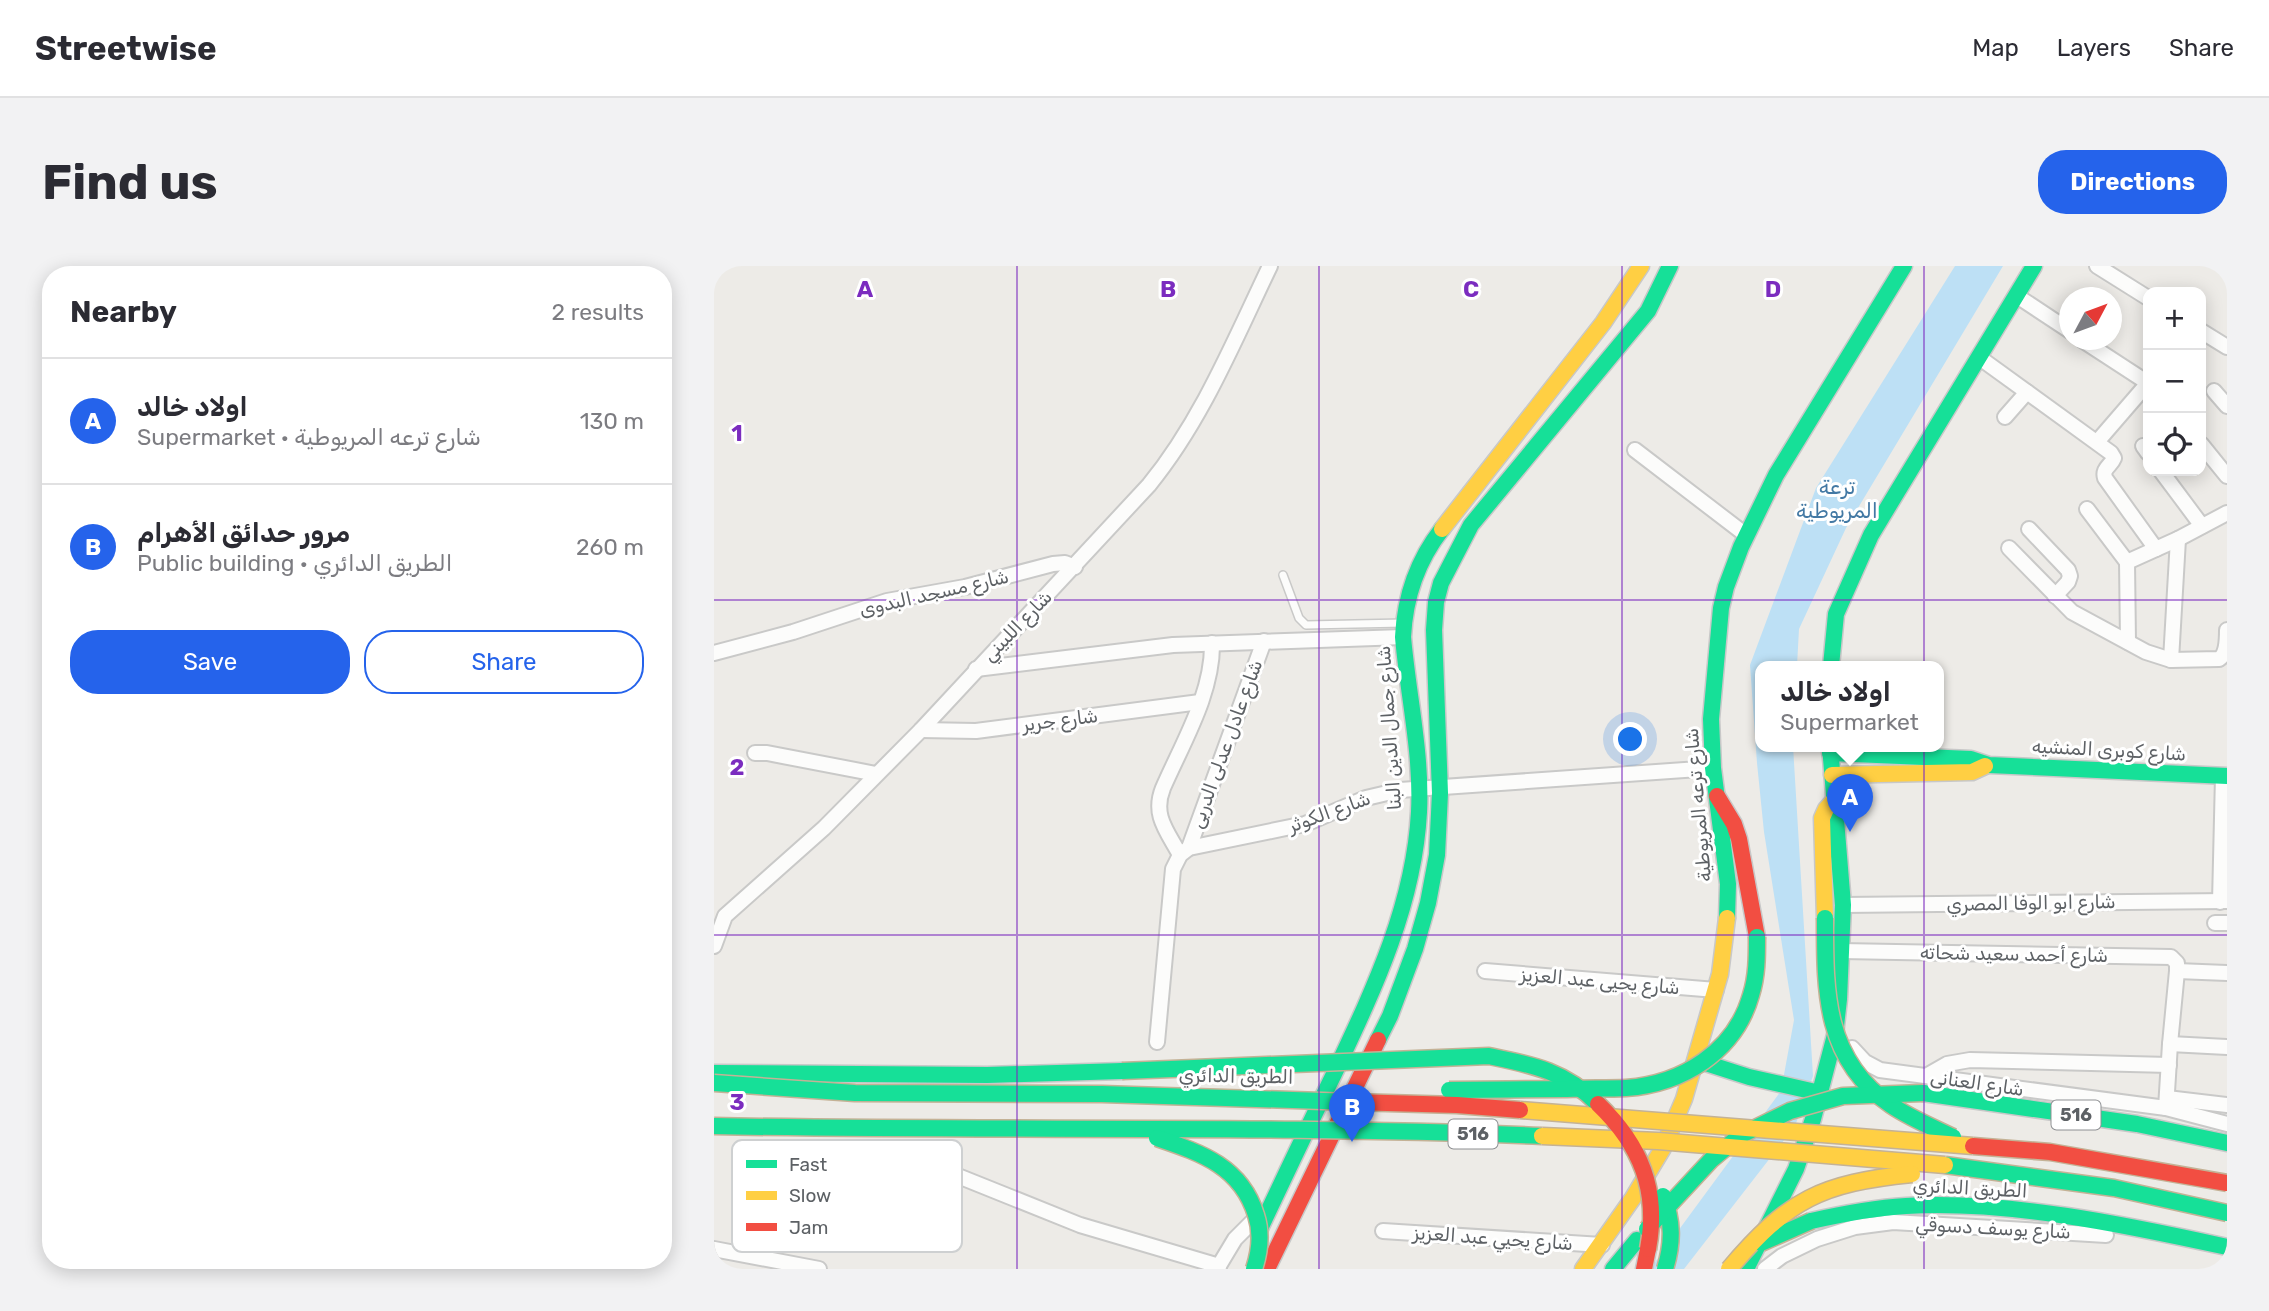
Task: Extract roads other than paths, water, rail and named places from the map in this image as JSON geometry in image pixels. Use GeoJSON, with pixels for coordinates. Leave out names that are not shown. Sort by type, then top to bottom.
{"type":"FeatureCollection","features":[{"type":"Feature","properties":{"kind":"main road","name":"شارع جمال الدين البنا"},"geometry":{"type":"LineString","coordinates":[[1242,1269],[1373,991],[1403,907],[1416,831],[1419,789],[1403,630],[1415,574],[1430,544],[1603,323],[1641,266]]}},
{"type":"Feature","properties":{"kind":"main road"},"geometry":{"type":"LineString","coordinates":[[1267,1269],[1384,1028],[1406,977],[1431,891],[1439,834],[1440,789],[1435,610],[1436,600],[1455,551],[1471,525],[1648,310],[1670,266]]}},
{"type":"Feature","properties":{"kind":"main road","name":"شارع ترعه المريوطية"},"geometry":{"type":"LineString","coordinates":[[1583,1269],[1602,1245],[1663,1148],[1684,1099],[1720,974],[1727,922],[1728,884],[1713,768],[1711,719],[1721,608],[1726,587],[1746,535],[1776,475],[1904,266]]}},
{"type":"Feature","properties":{"kind":"main road"},"geometry":{"type":"LineString","coordinates":[[1832,661],[1836,614],[1871,535],[2034,266]]}},
{"type":"Feature","properties":{"kind":"main road"},"geometry":{"type":"LineString","coordinates":[[1746,1269],[1796,1169],[1815,1092],[1835,1035],[1843,905],[1830,752]]}},
{"type":"Feature","properties":{"kind":"main road","name":"شارع كوبرى المنشيه"},"geometry":{"type":"LineString","coordinates":[[1872,752],[1971,759],[1989,765],[2225,776]]}},
{"type":"Feature","properties":{"kind":"main road","name":"شارع كوبرى المنشيه"},"geometry":{"type":"LineString","coordinates":[[1832,775],[1972,772],[1989,765]]}},
{"type":"Feature","properties":{"kind":"main road"},"geometry":{"type":"LineString","coordinates":[[1416,1102],[1445,1090],[1649,1086],[1692,1071],[1711,1058],[1727,1042],[1745,1014],[1756,982],[1759,960],[1740,839],[1717,796]]}},
{"type":"Feature","properties":{"kind":"main road"},"geometry":{"type":"LineString","coordinates":[[1835,799],[1822,818],[1827,999],[1832,1027],[1843,1053],[1859,1077],[1880,1097],[1903,1113],[1968,1144]]}},
{"type":"Feature","properties":{"kind":"main road"},"geometry":{"type":"LineString","coordinates":[[1416,831],[1439,834]]}},
{"type":"Feature","properties":{"kind":"main road"},"geometry":{"type":"LineString","coordinates":[[714,1073],[986,1075],[1489,1056],[1527,1063],[1562,1076],[1591,1096],[1615,1121],[1633,1151],[1643,1169],[1652,1208],[1652,1229],[1644,1269]]}},
{"type":"Feature","properties":{"kind":"main road"},"geometry":{"type":"LineString","coordinates":[[1696,1060],[1815,1092]]}},
{"type":"Feature","properties":{"kind":"main road","name":"الطريق الدائري"},"geometry":{"type":"LineString","coordinates":[[714,1083],[855,1093],[1102,1094],[1416,1102],[2050,1152],[2227,1183]]}},
{"type":"Feature","properties":{"kind":"main road","name":"516"},"geometry":{"type":"LineString","coordinates":[[1613,1269],[1693,1178],[1741,1135],[1790,1111],[1843,1096],[1923,1093],[2137,1124],[2227,1143]]}},
{"type":"Feature","properties":{"kind":"main road","name":"الطريق الدائري"},"geometry":{"type":"LineString","coordinates":[[714,1126],[1393,1132],[1621,1139],[1864,1157],[1996,1171],[2109,1188],[2227,1213]]}},
{"type":"Feature","properties":{"kind":"main road"},"geometry":{"type":"LineString","coordinates":[[1135,1130],[1209,1157],[1244,1185],[1255,1206],[1260,1229],[1259,1256],[1254,1269]]}},
{"type":"Feature","properties":{"kind":"main road"},"geometry":{"type":"LineString","coordinates":[[1548,1137],[1614,1153],[1634,1163],[1650,1176],[1669,1210],[1673,1229],[1672,1249],[1665,1269]]}},
{"type":"Feature","properties":{"kind":"main road"},"geometry":{"type":"LineString","coordinates":[[1729,1269],[1760,1232],[1786,1210],[1815,1194],[1846,1182],[1879,1177],[1996,1171]]}},
{"type":"Feature","properties":{"kind":"main road","name":"الطريق الدائري"},"geometry":{"type":"LineString","coordinates":[[1721,1269],[1753,1247],[1811,1221],[1879,1206],[1963,1205],[2025,1212],[2125,1226],[2227,1247]]}},
{"type":"Feature","properties":{"kind":"street","name":"شارع اللبيني"},"geometry":{"type":"LineString","coordinates":[[714,946],[720,914],[824,828],[921,730],[1149,485],[1172,455],[1204,401],[1270,266]]}},
{"type":"Feature","properties":{"kind":"street"},"geometry":{"type":"LineString","coordinates":[[2096,266],[2143,295]]}},
{"type":"Feature","properties":{"kind":"street"},"geometry":{"type":"LineString","coordinates":[[2017,296],[2059,324]]}},
{"type":"Feature","properties":{"kind":"street"},"geometry":{"type":"LineString","coordinates":[[2206,334],[2227,347]]}},
{"type":"Feature","properties":{"kind":"street"},"geometry":{"type":"LineString","coordinates":[[2097,350],[2143,380]]}},
{"type":"Feature","properties":{"kind":"street"},"geometry":{"type":"LineString","coordinates":[[1980,358],[2114,457],[2105,468],[2105,478],[2156,549]]}},
{"type":"Feature","properties":{"kind":"street"},"geometry":{"type":"LineString","coordinates":[[2097,443],[2143,389]]}},
{"type":"Feature","properties":{"kind":"street"},"geometry":{"type":"LineString","coordinates":[[2006,417],[2027,391]]}},
{"type":"Feature","properties":{"kind":"street"},"geometry":{"type":"LineString","coordinates":[[2214,391],[2227,406]]}},
{"type":"Feature","properties":{"kind":"street"},"geometry":{"type":"LineString","coordinates":[[1635,450],[1746,535]]}},
{"type":"Feature","properties":{"kind":"street"},"geometry":{"type":"LineString","coordinates":[[2206,450],[2227,476]]}},
{"type":"Feature","properties":{"kind":"street"},"geometry":{"type":"LineString","coordinates":[[2165,476],[2202,526]]}},
{"type":"Feature","properties":{"kind":"street"},"geometry":{"type":"LineString","coordinates":[[2087,509],[2127,562],[2128,642]]}},
{"type":"Feature","properties":{"kind":"street"},"geometry":{"type":"LineString","coordinates":[[2127,562],[2227,513]]}},
{"type":"Feature","properties":{"kind":"street"},"geometry":{"type":"LineString","coordinates":[[2029,529],[2068,569],[2068,582],[2054,596]]}},
{"type":"Feature","properties":{"kind":"street"},"geometry":{"type":"LineString","coordinates":[[2171,660],[2178,539]]}},
{"type":"Feature","properties":{"kind":"street"},"geometry":{"type":"LineString","coordinates":[[2009,548],[2072,612],[2146,652],[2171,660],[2219,659],[2227,652],[2227,629]]}},
{"type":"Feature","properties":{"kind":"street","name":"شارع مسجد البدوى"},"geometry":{"type":"LineString","coordinates":[[714,653],[793,632],[898,598],[965,587],[1053,564],[1074,567]]}},
{"type":"Feature","properties":{"kind":"street"},"geometry":{"type":"LineString","coordinates":[[976,669],[1173,645],[1403,630]]}},
{"type":"Feature","properties":{"kind":"street","name":"شارع عادل عدلى الدربى"},"geometry":{"type":"LineString","coordinates":[[1185,851],[1264,641]]}},
{"type":"Feature","properties":{"kind":"street"},"geometry":{"type":"LineString","coordinates":[[1157,1042],[1173,869],[1185,851],[1162,822],[1158,805],[1212,668],[1212,643]]}},
{"type":"Feature","properties":{"kind":"street","name":"شارع جرير"},"geometry":{"type":"LineString","coordinates":[[921,730],[976,731],[1200,702]]}},
{"type":"Feature","properties":{"kind":"street"},"geometry":{"type":"LineString","coordinates":[[755,753],[767,753],[876,775]]}},
{"type":"Feature","properties":{"kind":"street","name":"شارع الكوثر"},"geometry":{"type":"LineString","coordinates":[[1185,851],[1305,824],[1366,798],[1391,792],[1713,768]]}},
{"type":"Feature","properties":{"kind":"street"},"geometry":{"type":"LineString","coordinates":[[2223,902],[2225,776]]}},
{"type":"Feature","properties":{"kind":"street","name":"شارع ابو الوفا المصري"},"geometry":{"type":"LineString","coordinates":[[1843,905],[2223,902]]}},
{"type":"Feature","properties":{"kind":"street","name":"شارع أحمد سعيد شحاته"},"geometry":{"type":"LineString","coordinates":[[1841,951],[2171,957],[2177,963],[2178,971]]}},
{"type":"Feature","properties":{"kind":"street","name":"شارع يحيى عبد العزيز"},"geometry":{"type":"LineString","coordinates":[[1485,971],[1716,990]]}},
{"type":"Feature","properties":{"kind":"street"},"geometry":{"type":"LineString","coordinates":[[2227,973],[2178,971],[2166,1103],[2227,1105]]}},
{"type":"Feature","properties":{"kind":"street","name":"شارع العنانى"},"geometry":{"type":"LineString","coordinates":[[1838,1015],[1853,1049],[1865,1062],[1880,1070],[2166,1103],[2227,1124]]}},
{"type":"Feature","properties":{"kind":"street"},"geometry":{"type":"LineString","coordinates":[[2170,1044],[2227,1047]]}},
{"type":"Feature","properties":{"kind":"street"},"geometry":{"type":"LineString","coordinates":[[1926,1076],[1947,1064],[1970,1060],[2169,1065]]}},
{"type":"Feature","properties":{"kind":"street"},"geometry":{"type":"LineString","coordinates":[[962,1178],[1080,1225],[1218,1267],[1235,1239],[1251,1221],[1271,1206]]}},
{"type":"Feature","properties":{"kind":"street","name":"شارع يوسف دسوقي"},"geometry":{"type":"LineString","coordinates":[[1765,1269],[1782,1256],[1817,1238],[1855,1227],[1894,1222],[2141,1237],[2227,1261]]}},
{"type":"Feature","properties":{"kind":"street","name":"شارع يحيي عبد العزيز"},"geometry":{"type":"LineString","coordinates":[[1383,1231],[1602,1245]]}},
{"type":"Feature","properties":{"kind":"street"},"geometry":{"type":"LineString","coordinates":[[714,1249],[819,1269]]}},
{"type":"Feature","properties":{"kind":"lane"},"geometry":{"type":"LineString","coordinates":[[1283,575],[1299,618],[1306,625],[1403,630]]}},
{"type":"Feature","properties":{"kind":"water","name":"ترعة المريوطية"},"geometry":{"type":"Polygon","coordinates":[[[1955,266],[2003,266],[1846,528],[1799,629],[1797,661],[1755,661],[1755,735],[1750,665],[1816,488],[1955,266]]]}},
{"type":"Feature","properties":{"kind":"water","name":"ترعة المريوطية"},"geometry":{"type":"Polygon","coordinates":[[[1756,752],[1793,752],[1813,1076],[1795,1126],[1684,1269],[1650,1269],[1781,1091],[1794,1020],[1764,832],[1756,752]]]}},
{"type":"Feature","properties":{"kind":"place","name":"اولاد خالد"},"geometry":{"type":"Point","coordinates":[1850,832]}},
{"type":"Feature","properties":{"kind":"place","name":"مرور حدائق الأهرام"},"geometry":{"type":"Point","coordinates":[1352,1142]}}]}
